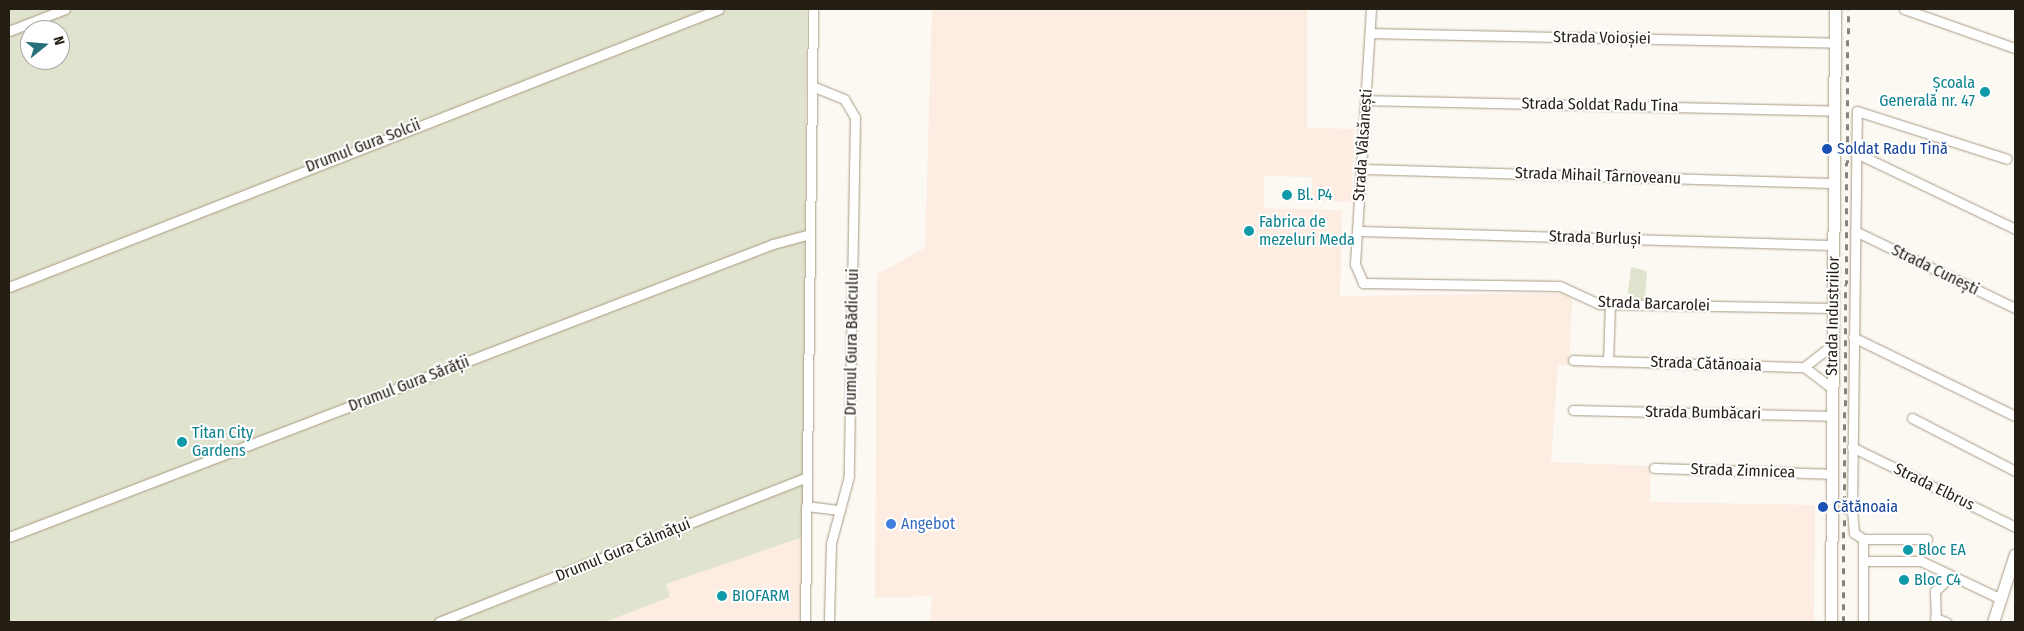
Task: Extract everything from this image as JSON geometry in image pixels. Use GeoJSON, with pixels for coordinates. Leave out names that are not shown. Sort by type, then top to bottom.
{"type":"FeatureCollection","features":[{"type":"Feature","properties":{"kind":"main road","name":"Strada Industriilor"},"geometry":{"type":"LineString","coordinates":[[1831,622],[1835,9]]}},
{"type":"Feature","properties":{"kind":"main road"},"geometry":{"type":"LineString","coordinates":[[1994,622],[2015,554]]}},
{"type":"Feature","properties":{"kind":"street"},"geometry":{"type":"LineString","coordinates":[[9,31],[65,9]]}},
{"type":"Feature","properties":{"kind":"street","name":"Drumul Gura Solcii"},"geometry":{"type":"LineString","coordinates":[[9,287],[719,9]]}},
{"type":"Feature","properties":{"kind":"street"},"geometry":{"type":"LineString","coordinates":[[805,622],[813,9]]}},
{"type":"Feature","properties":{"kind":"street","name":"Strada Vâlsănești"},"geometry":{"type":"LineString","coordinates":[[1361,280],[1356,264],[1357,231],[1371,9]]}},
{"type":"Feature","properties":{"kind":"street"},"geometry":{"type":"LineString","coordinates":[[1904,9],[2015,48]]}},
{"type":"Feature","properties":{"kind":"street","name":"Strada Voioșiei"},"geometry":{"type":"LineString","coordinates":[[1370,32],[1835,44]]}},
{"type":"Feature","properties":{"kind":"street","name":"Drumul Gura Bădicului"},"geometry":{"type":"LineString","coordinates":[[812,86],[844,99],[854,117],[849,476],[831,543],[829,622]]}},
{"type":"Feature","properties":{"kind":"street","name":"Strada Soldat Radu Tina"},"geometry":{"type":"LineString","coordinates":[[1366,100],[1834,111]]}},
{"type":"Feature","properties":{"kind":"street"},"geometry":{"type":"LineString","coordinates":[[1927,539],[1863,539],[1853,530],[1853,337],[1857,111],[2008,159]]}},
{"type":"Feature","properties":{"kind":"street"},"geometry":{"type":"LineString","coordinates":[[1856,153],[2015,229]]}},
{"type":"Feature","properties":{"kind":"street","name":"Strada Mihail Târnoveanu"},"geometry":{"type":"LineString","coordinates":[[1361,169],[1834,183]]}},
{"type":"Feature","properties":{"kind":"street","name":"Strada Burluși"},"geometry":{"type":"LineString","coordinates":[[1357,231],[1834,245]]}},
{"type":"Feature","properties":{"kind":"street","name":"Strada Cunești"},"geometry":{"type":"LineString","coordinates":[[1855,231],[2015,308]]}},
{"type":"Feature","properties":{"kind":"street","name":"Drumul Gura Sărății"},"geometry":{"type":"LineString","coordinates":[[9,537],[773,244],[810,234]]}},
{"type":"Feature","properties":{"kind":"street","name":"Strada Barcarolei"},"geometry":{"type":"LineString","coordinates":[[1361,280],[1372,284],[1560,286],[1587,301],[1610,304],[1833,308]]}},
{"type":"Feature","properties":{"kind":"street"},"geometry":{"type":"LineString","coordinates":[[1608,361],[1610,304]]}},
{"type":"Feature","properties":{"kind":"street"},"geometry":{"type":"LineString","coordinates":[[1853,337],[2015,416]]}},
{"type":"Feature","properties":{"kind":"street"},"geometry":{"type":"LineString","coordinates":[[1832,388],[1804,367],[1833,344]]}},
{"type":"Feature","properties":{"kind":"street","name":"Strada Cătănoaia"},"geometry":{"type":"LineString","coordinates":[[1573,360],[1804,367]]}},
{"type":"Feature","properties":{"kind":"street","name":"Strada Bumbăcari"},"geometry":{"type":"LineString","coordinates":[[1573,410],[1832,416]]}},
{"type":"Feature","properties":{"kind":"street"},"geometry":{"type":"LineString","coordinates":[[1912,418],[2015,471]]}},
{"type":"Feature","properties":{"kind":"street","name":"Strada Elbrus"},"geometry":{"type":"LineString","coordinates":[[1852,447],[2015,527]]}},
{"type":"Feature","properties":{"kind":"street","name":"Strada Zimnicea"},"geometry":{"type":"LineString","coordinates":[[1654,468],[1832,474]]}},
{"type":"Feature","properties":{"kind":"street","name":"Drumul Gura Călmățui"},"geometry":{"type":"LineString","coordinates":[[439,622],[807,478]]}},
{"type":"Feature","properties":{"kind":"street"},"geometry":{"type":"LineString","coordinates":[[806,506],[840,510]]}},
{"type":"Feature","properties":{"kind":"street"},"geometry":{"type":"LineString","coordinates":[[1863,539],[1863,622]]}},
{"type":"Feature","properties":{"kind":"street"},"geometry":{"type":"LineString","coordinates":[[1863,561],[1921,561],[2001,599]]}},
{"type":"Feature","properties":{"kind":"street"},"geometry":{"type":"LineString","coordinates":[[1946,622],[1936,620],[1935,591],[1950,576]]}},
{"type":"Feature","properties":{"kind":"shaded area"},"geometry":{"type":"Polygon","coordinates":[[[932,9],[1307,9],[1307,128],[1355,129],[1351,202],[1312,201],[1312,177],[1264,176],[1264,208],[1342,210],[1340,296],[1565,293],[1572,301],[1569,365],[1558,365],[1551,462],[1650,466],[1650,502],[1815,505],[1814,622],[930,622],[932,596],[875,598],[877,274],[925,248],[932,9]]]}},
{"type":"Feature","properties":{"kind":"shaded area"},"geometry":{"type":"Polygon","coordinates":[[[803,537],[800,622],[605,622],[670,597],[665,584],[803,537]]]}},
{"type":"Feature","properties":{"kind":"green space"},"geometry":{"type":"Polygon","coordinates":[[[9,9],[807,9],[803,537],[666,584],[670,597],[605,622],[9,622],[9,9]]]}},
{"type":"Feature","properties":{"kind":"green space"},"geometry":{"type":"Polygon","coordinates":[[[1631,267],[1647,271],[1645,300],[1627,300],[1631,267]]]}},
{"type":"Feature","properties":{"kind":"railway"},"geometry":{"type":"LineString","coordinates":[[1843,622],[1848,9]]}},
{"type":"Feature","properties":{"kind":"place","name":"Școala Generală nr. 47"},"geometry":{"type":"Point","coordinates":[1985,92]}},
{"type":"Feature","properties":{"kind":"place","name":"Soldat Radu Tină"},"geometry":{"type":"Point","coordinates":[1827,149]}},
{"type":"Feature","properties":{"kind":"place","name":"Bl. P4"},"geometry":{"type":"Point","coordinates":[1287,195]}},
{"type":"Feature","properties":{"kind":"place","name":"Fabrica de mezeluri Meda"},"geometry":{"type":"Point","coordinates":[1249,231]}},
{"type":"Feature","properties":{"kind":"place","name":"Titan City Gardens"},"geometry":{"type":"Point","coordinates":[182,442]}},
{"type":"Feature","properties":{"kind":"place","name":"Cătănoaia"},"geometry":{"type":"Point","coordinates":[1823,507]}},
{"type":"Feature","properties":{"kind":"place","name":"Angebot"},"geometry":{"type":"Point","coordinates":[891,524]}},
{"type":"Feature","properties":{"kind":"place","name":"Bloc EA"},"geometry":{"type":"Point","coordinates":[1908,550]}},
{"type":"Feature","properties":{"kind":"place","name":"Bloc C4"},"geometry":{"type":"Point","coordinates":[1904,580]}},
{"type":"Feature","properties":{"kind":"place","name":"BIOFARM"},"geometry":{"type":"Point","coordinates":[722,596]}}]}
